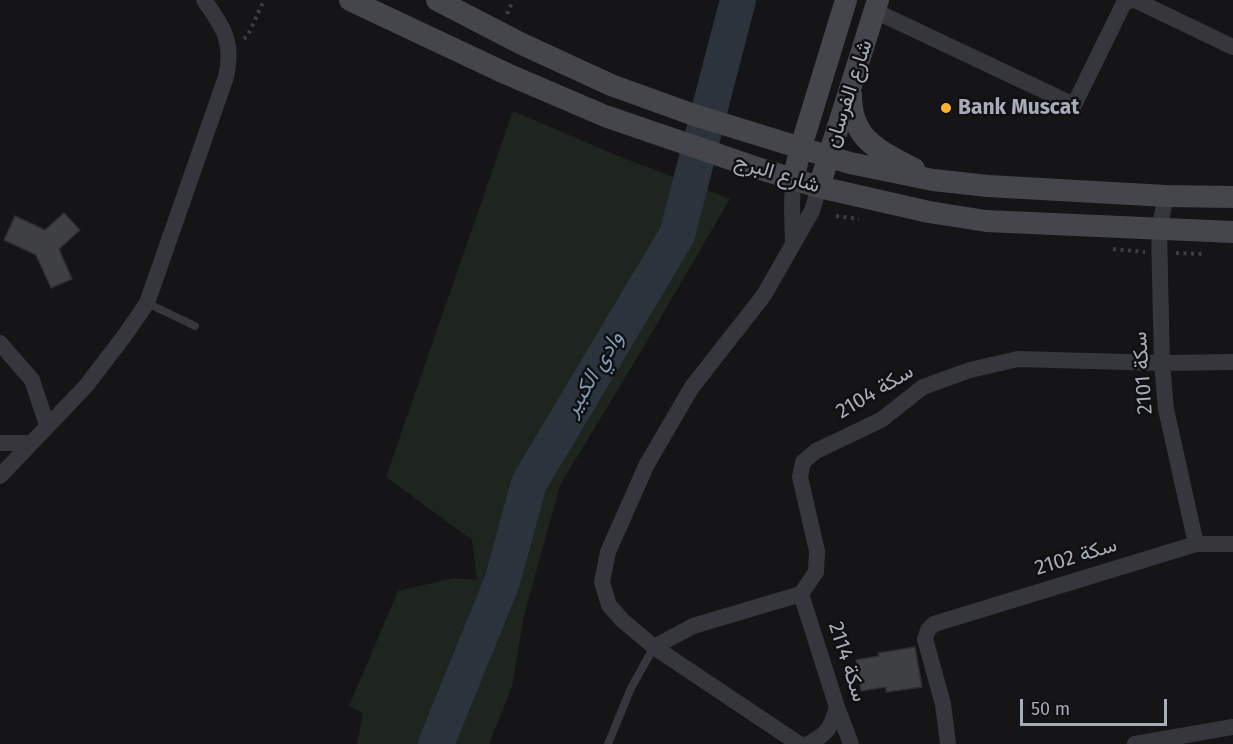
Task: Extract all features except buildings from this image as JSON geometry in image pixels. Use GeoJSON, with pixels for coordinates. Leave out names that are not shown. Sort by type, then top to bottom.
{"type":"FeatureCollection","features":[{"type":"Feature","properties":{"kind":"main road","name":"شارع البرج"},"geometry":{"type":"LineString","coordinates":[[350,0],[507,74],[605,116],[819,188],[929,212],[986,221],[1233,232]]}},
{"type":"Feature","properties":{"kind":"main road","name":"شارع البرج"},"geometry":{"type":"LineString","coordinates":[[437,0],[522,44],[611,85],[694,115],[850,163],[933,180],[988,186],[1166,196],[1233,197]]}},
{"type":"Feature","properties":{"kind":"main road","name":"شارع الفرسان"},"geometry":{"type":"LineString","coordinates":[[794,180],[801,147],[846,0]]}},
{"type":"Feature","properties":{"kind":"main road","name":"شارع الفرسان"},"geometry":{"type":"LineString","coordinates":[[819,188],[876,6]]}},
{"type":"Feature","properties":{"kind":"main road"},"geometry":{"type":"LineString","coordinates":[[850,90],[851,113],[869,144],[933,180]]}},
{"type":"Feature","properties":{"kind":"street"},"geometry":{"type":"LineString","coordinates":[[0,476],[86,386],[147,303],[230,61],[226,34],[204,0]]}},
{"type":"Feature","properties":{"kind":"street"},"geometry":{"type":"LineString","coordinates":[[876,6],[1074,105],[1124,3],[1134,0],[1233,47]]}},
{"type":"Feature","properties":{"kind":"street"},"geometry":{"type":"LineString","coordinates":[[793,245],[794,180]]}},
{"type":"Feature","properties":{"kind":"street"},"geometry":{"type":"LineString","coordinates":[[799,744],[654,647],[622,620],[609,605],[602,582],[608,552],[647,464],[692,387],[764,296],[812,211],[819,188]]}},
{"type":"Feature","properties":{"kind":"street","name":"سكة 2101"},"geometry":{"type":"LineString","coordinates":[[1166,196],[1159,230],[1162,363],[1166,409],[1196,544]]}},
{"type":"Feature","properties":{"kind":"street"},"geometry":{"type":"LineString","coordinates":[[0,343],[32,380],[47,425]]}},
{"type":"Feature","properties":{"kind":"street","name":"سكة 2104"},"geometry":{"type":"LineString","coordinates":[[801,594],[816,572],[817,551],[800,477],[803,462],[816,451],[881,420],[923,387],[970,370],[1018,359],[1162,363],[1233,362]]}},
{"type":"Feature","properties":{"kind":"street"},"geometry":{"type":"LineString","coordinates":[[0,443],[31,443]]}},
{"type":"Feature","properties":{"kind":"street","name":"سكة 2102"},"geometry":{"type":"LineString","coordinates":[[948,744],[943,705],[925,639],[928,630],[934,624],[1196,544],[1233,544]]}},
{"type":"Feature","properties":{"kind":"street"},"geometry":{"type":"LineString","coordinates":[[654,647],[693,626],[801,594]]}},
{"type":"Feature","properties":{"kind":"street","name":"سكة 2114"},"geometry":{"type":"LineString","coordinates":[[801,594],[851,744]]}},
{"type":"Feature","properties":{"kind":"street"},"geometry":{"type":"LineString","coordinates":[[808,744],[822,737],[832,725],[837,707]]}},
{"type":"Feature","properties":{"kind":"street"},"geometry":{"type":"LineString","coordinates":[[1135,744],[1233,727]]}},
{"type":"Feature","properties":{"kind":"lane"},"geometry":{"type":"LineString","coordinates":[[147,303],[195,326]]}},
{"type":"Feature","properties":{"kind":"lane"},"geometry":{"type":"LineString","coordinates":[[608,744],[631,688],[654,647]]}},
{"type":"Feature","properties":{"kind":"path"},"geometry":{"type":"LineString","coordinates":[[229,49],[248,35],[264,0]]}},
{"type":"Feature","properties":{"kind":"shaded area"},"geometry":{"type":"Polygon","coordinates":[[[513,111],[611,153],[730,199],[560,485],[524,616],[512,687],[489,744],[357,744],[363,713],[349,706],[398,591],[454,578],[477,580],[472,540],[386,477],[513,111]]]}},
{"type":"Feature","properties":{"kind":"waterway","name":"وادي الكبير"},"geometry":{"type":"LineString","coordinates":[[436,744],[502,582],[529,483],[677,235],[738,0]]}},
{"type":"Feature","properties":{"kind":"place","name":"Bank Muscat"},"geometry":{"type":"Point","coordinates":[946,108]}}]}
